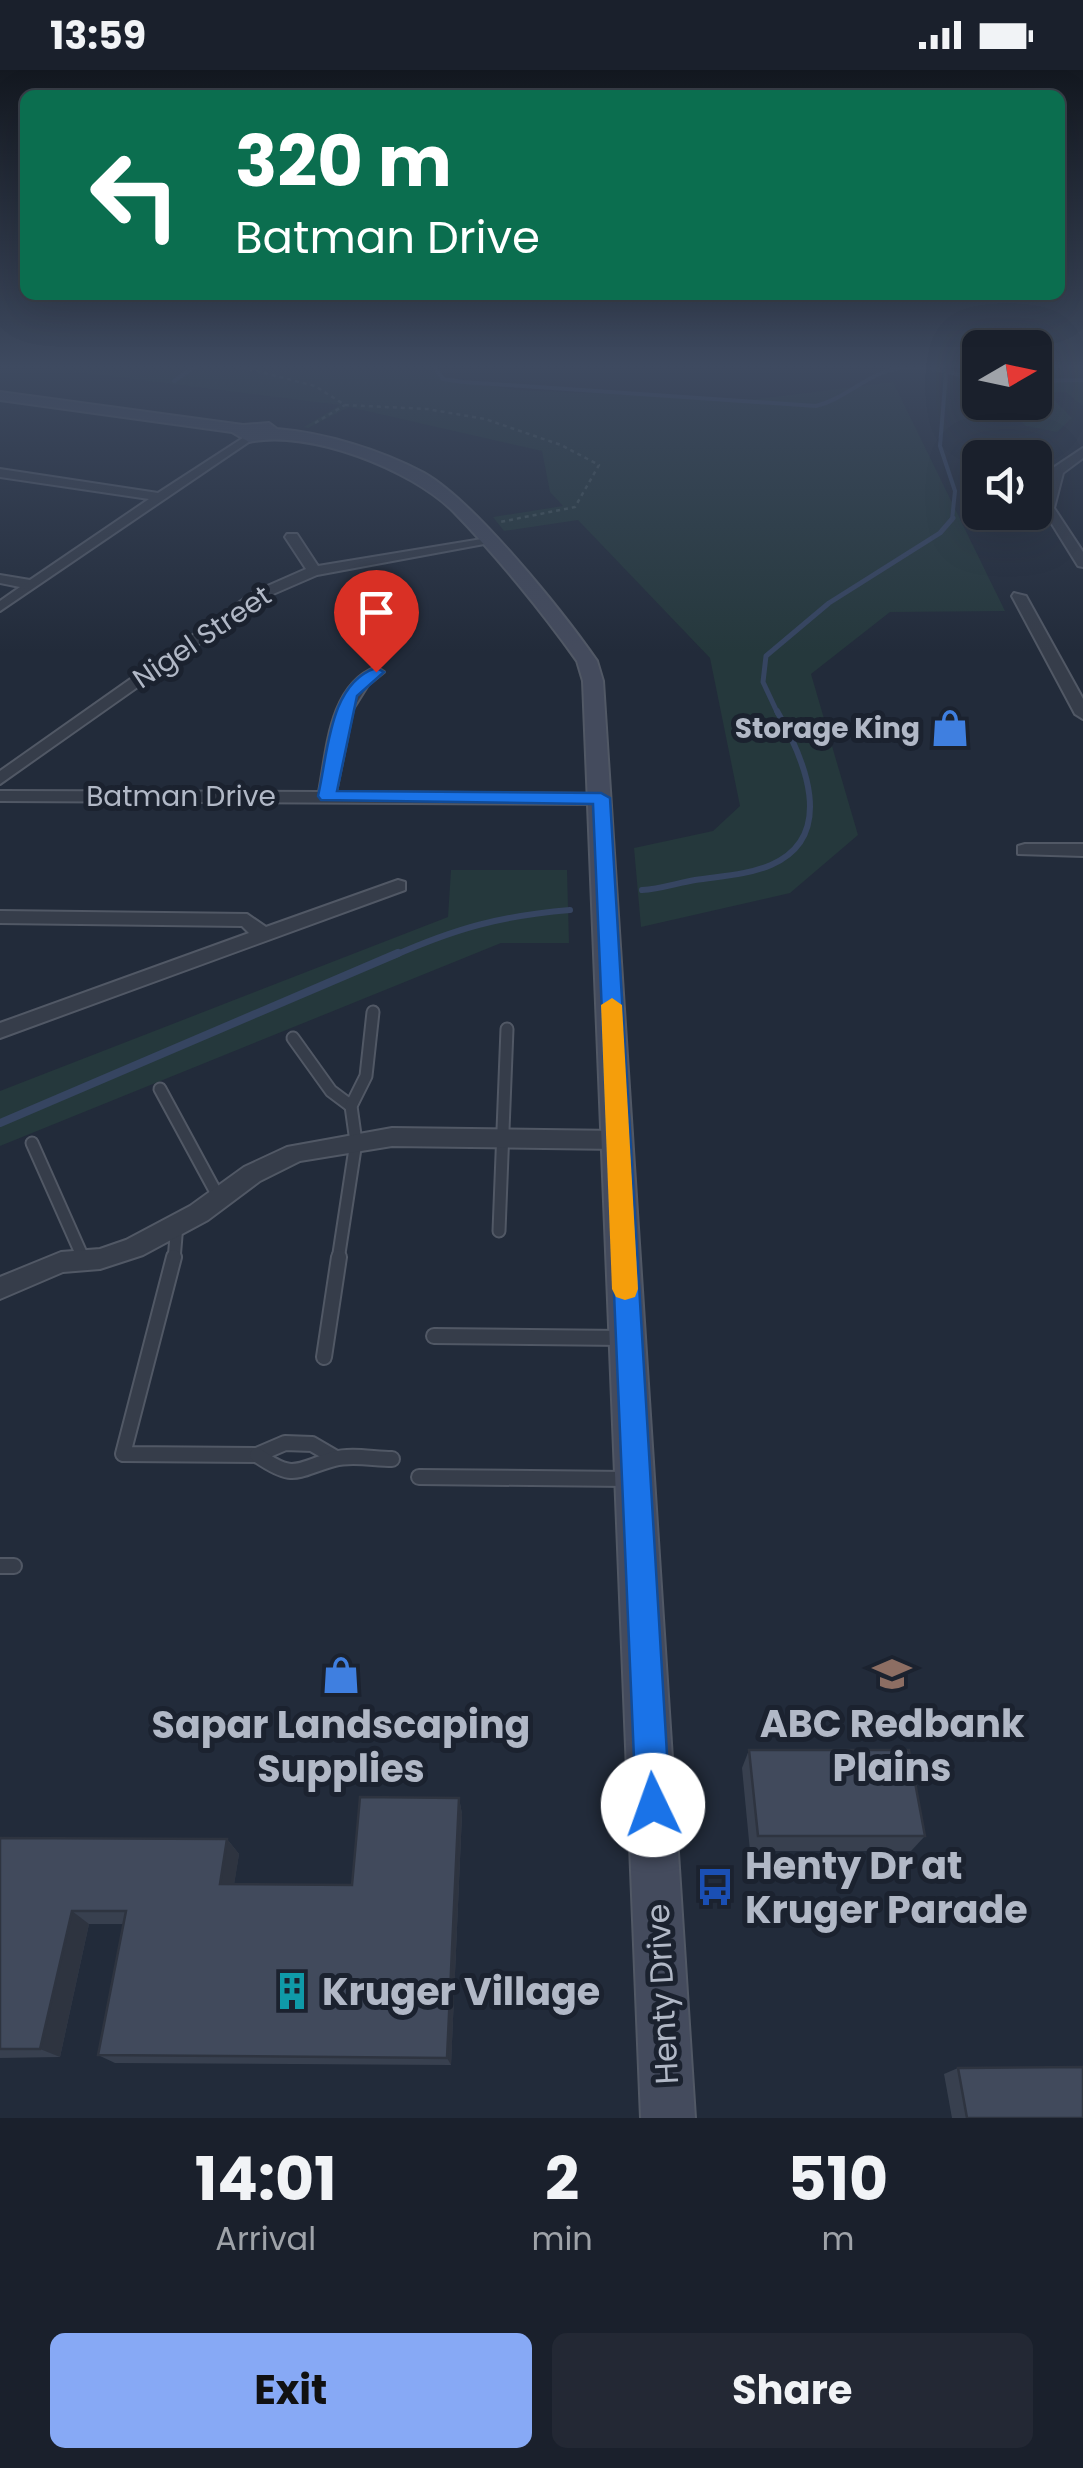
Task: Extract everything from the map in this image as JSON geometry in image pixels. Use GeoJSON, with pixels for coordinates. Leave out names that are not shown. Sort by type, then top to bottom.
{"type":"FeatureCollection","features":[{"type":"Feature","properties":{"kind":"street"},"geometry":{"type":"LineString","coordinates":[[0,608],[208,461]]}},
{"type":"Feature","properties":{"kind":"street","name":"Henty Drive"},"geometry":{"type":"LineString","coordinates":[[380,461],[419,477],[447,496],[587,660],[594,681],[668,2118]]}},
{"type":"Feature","properties":{"kind":"street"},"geometry":{"type":"LineString","coordinates":[[1072,461],[1057,472],[1048,508],[1083,562]]}},
{"type":"Feature","properties":{"kind":"street"},"geometry":{"type":"LineString","coordinates":[[0,473],[159,497]]}},
{"type":"Feature","properties":{"kind":"street"},"geometry":{"type":"LineString","coordinates":[[292,537],[314,571]]}},
{"type":"Feature","properties":{"kind":"street","name":"Nigel Street"},"geometry":{"type":"LineString","coordinates":[[0,779],[240,605],[314,571],[488,542]]}},
{"type":"Feature","properties":{"kind":"street"},"geometry":{"type":"LineString","coordinates":[[0,579],[34,585]]}},
{"type":"Feature","properties":{"kind":"street"},"geometry":{"type":"LineString","coordinates":[[1019,596],[1083,714]]}},
{"type":"Feature","properties":{"kind":"street"},"geometry":{"type":"LineString","coordinates":[[327,796],[350,695],[362,679],[376,672]]}},
{"type":"Feature","properties":{"kind":"street","name":"Batman Drive"},"geometry":{"type":"LineString","coordinates":[[0,796],[601,798]]}},
{"type":"Feature","properties":{"kind":"street"},"geometry":{"type":"LineString","coordinates":[[1025,850],[1083,850]]}},
{"type":"Feature","properties":{"kind":"street"},"geometry":{"type":"LineString","coordinates":[[0,1031],[398,886]]}},
{"type":"Feature","properties":{"kind":"street"},"geometry":{"type":"LineString","coordinates":[[0,917],[234,919],[248,920],[262,935]]}},
{"type":"Feature","properties":{"kind":"street"},"geometry":{"type":"LineString","coordinates":[[0,1288],[61,1262],[134,1248],[178,1224],[252,1174],[295,1153],[392,1138],[619,1140]]}},
{"type":"Feature","properties":{"kind":"lane"},"geometry":{"type":"LineString","coordinates":[[324,1357],[356,1142],[351,1106],[366,1076],[374,1012]]}},
{"type":"Feature","properties":{"kind":"lane"},"geometry":{"type":"LineString","coordinates":[[499,1231],[507,1030]]}},
{"type":"Feature","properties":{"kind":"lane"},"geometry":{"type":"LineString","coordinates":[[292,1038],[331,1091],[351,1106]]}},
{"type":"Feature","properties":{"kind":"lane"},"geometry":{"type":"LineString","coordinates":[[160,1090],[219,1198]]}},
{"type":"Feature","properties":{"kind":"lane"},"geometry":{"type":"LineString","coordinates":[[32,1143],[84,1260]]}},
{"type":"Feature","properties":{"kind":"lane"},"geometry":{"type":"LineString","coordinates":[[178,1224],[174,1264],[123,1454],[257,1456],[285,1443],[312,1444],[336,1458]]}},
{"type":"Feature","properties":{"kind":"lane"},"geometry":{"type":"LineString","coordinates":[[434,1336],[628,1338]]}},
{"type":"Feature","properties":{"kind":"lane"},"geometry":{"type":"LineString","coordinates":[[257,1456],[279,1470],[307,1471],[336,1458],[392,1460]]}},
{"type":"Feature","properties":{"kind":"lane"},"geometry":{"type":"LineString","coordinates":[[419,1476],[636,1479]]}},
{"type":"Feature","properties":{"kind":"path"},"geometry":{"type":"LineString","coordinates":[[476,526],[575,507],[599,465],[591,461]]}},
{"type":"Feature","properties":{"kind":"green space"},"geometry":{"type":"Polygon","coordinates":[[[544,461],[931,461],[962,530],[1005,611],[890,612],[811,674],[858,835],[790,893],[641,927],[634,848],[713,831],[740,806],[710,658],[578,520],[504,531],[493,517],[563,506],[550,492],[544,461]]]}},
{"type":"Feature","properties":{"kind":"green space"},"geometry":{"type":"Polygon","coordinates":[[[451,870],[567,870],[569,943],[501,943],[0,1146],[0,1091],[448,917],[451,870]]]}},
{"type":"Feature","properties":{"kind":"building"},"geometry":{"type":"Polygon","coordinates":[[[749,1750],[909,1750],[925,1836],[758,1836],[749,1750]]]}},
{"type":"Feature","properties":{"kind":"building","name":"Kruger Village"},"geometry":{"type":"Polygon","coordinates":[[[360,1797],[459,1798],[447,2058],[98,2055],[126,1911],[72,1911],[40,2049],[0,2049],[0,1838],[227,1839],[220,1884],[352,1885],[360,1797]]]}},
{"type":"Feature","properties":{"kind":"building"},"geometry":{"type":"Polygon","coordinates":[[[1083,2067],[1083,2118],[967,2118],[958,2068],[1083,2067]]]}},
{"type":"Feature","properties":{"kind":"waterway"},"geometry":{"type":"LineString","coordinates":[[945,461],[955,491],[952,519]]}},
{"type":"Feature","properties":{"kind":"waterway"},"geometry":{"type":"LineString","coordinates":[[778,714],[763,682],[766,656],[829,603],[940,533],[952,519]]}},
{"type":"Feature","properties":{"kind":"waterway"},"geometry":{"type":"LineString","coordinates":[[642,890],[753,871],[792,852],[804,835],[809,795],[797,751],[777,711]]}},
{"type":"Feature","properties":{"kind":"waterway"},"geometry":{"type":"LineString","coordinates":[[393,956],[479,925],[570,910]]}},
{"type":"Feature","properties":{"kind":"waterway"},"geometry":{"type":"LineString","coordinates":[[0,1123],[398,953]]}},
{"type":"Feature","properties":{"kind":"slow traffic"},"geometry":{"type":"LineString","coordinates":[[612,1005],[625,1289]]}},
{"type":"Feature","properties":{"kind":"place","name":"Storage King"},"geometry":{"type":"Point","coordinates":[950,728]}},
{"type":"Feature","properties":{"kind":"place","name":"ABC Redbank Plains"},"geometry":{"type":"Point","coordinates":[892,1674]}},
{"type":"Feature","properties":{"kind":"place","name":"Sapar Landscaping Supplies"},"geometry":{"type":"Point","coordinates":[341,1675]}},
{"type":"Feature","properties":{"kind":"place","name":"Henty Dr at Kruger Parade"},"geometry":{"type":"Point","coordinates":[715,1887]}},
{"type":"Feature","properties":{"kind":"place","name":"Kruger Village"},"geometry":{"type":"Point","coordinates":[292,1991]}},
{"type":"Feature","properties":{"kind":"route"},"geometry":{"type":"LineString","coordinates":[[376,672],[362,679],[350,695],[327,796],[601,798],[653,1805]]}}]}
